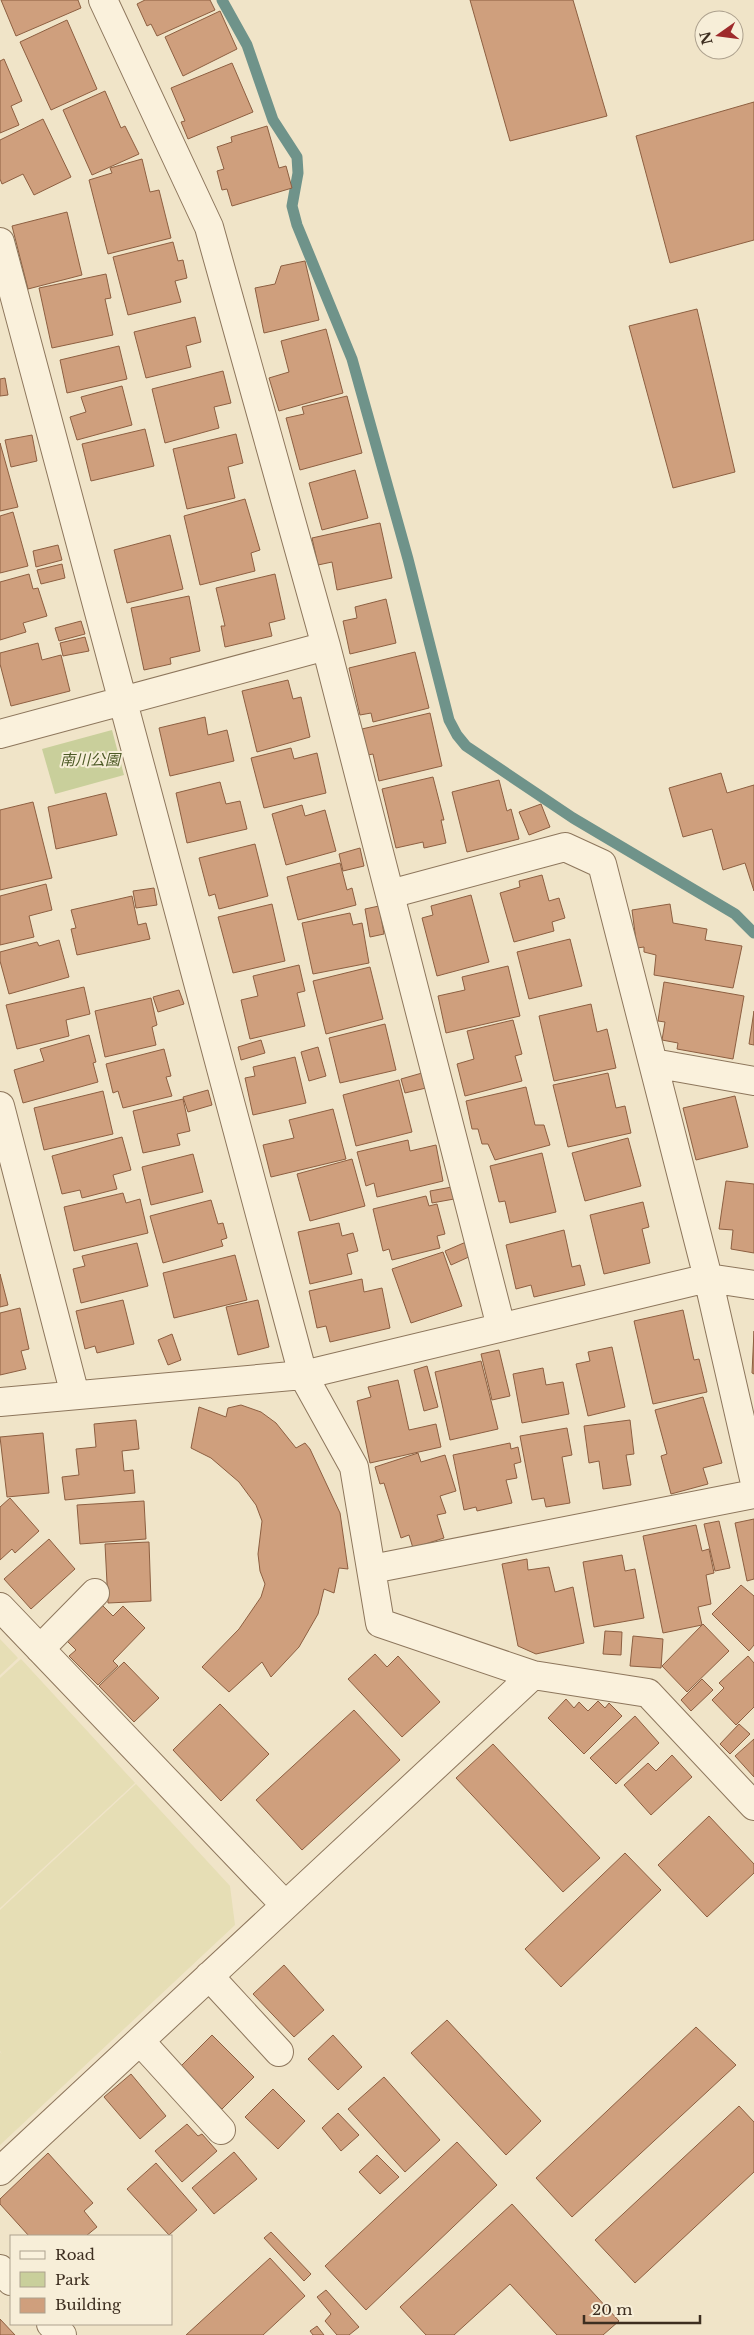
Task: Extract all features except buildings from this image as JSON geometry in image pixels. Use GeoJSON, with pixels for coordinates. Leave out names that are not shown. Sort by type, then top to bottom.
{"type":"FeatureCollection","features":[{"type":"Feature","properties":{"kind":"street"},"geometry":{"type":"LineString","coordinates":[[103,0],[209,227],[326,646],[501,1326]]}},
{"type":"Feature","properties":{"kind":"street"},"geometry":{"type":"LineString","coordinates":[[0,242],[303,1375],[354,1467],[380,1623],[533,1675],[648,1693],[754,1806]]}},
{"type":"Feature","properties":{"kind":"street"},"geometry":{"type":"LineString","coordinates":[[0,734],[326,646]]}},
{"type":"Feature","properties":{"kind":"street"},"geometry":{"type":"LineString","coordinates":[[390,894],[565,847],[602,864],[708,1278],[754,1479]]}},
{"type":"Feature","properties":{"kind":"street"},"geometry":{"type":"LineString","coordinates":[[653,1063],[754,1081]]}},
{"type":"Feature","properties":{"kind":"street"},"geometry":{"type":"LineString","coordinates":[[0,1106],[76,1395]]}},
{"type":"Feature","properties":{"kind":"street"},"geometry":{"type":"LineString","coordinates":[[0,1402],[303,1375],[501,1326],[708,1278],[754,1285]]}},
{"type":"Feature","properties":{"kind":"street"},"geometry":{"type":"LineString","coordinates":[[372,1569],[754,1494]]}},
{"type":"Feature","properties":{"kind":"street"},"geometry":{"type":"LineString","coordinates":[[40,1648],[95,1593]]}},
{"type":"Feature","properties":{"kind":"street"},"geometry":{"type":"LineString","coordinates":[[0,1607],[285,1905]]}},
{"type":"Feature","properties":{"kind":"street"},"geometry":{"type":"LineString","coordinates":[[0,2172],[533,1675]]}},
{"type":"Feature","properties":{"kind":"street"},"geometry":{"type":"LineString","coordinates":[[209,1976],[279,2052]]}},
{"type":"Feature","properties":{"kind":"street"},"geometry":{"type":"LineString","coordinates":[[140,2041],[220,2130]]}},
{"type":"Feature","properties":{"kind":"street"},"geometry":{"type":"LineString","coordinates":[[0,2269],[10,2280]]}},
{"type":"Feature","properties":{"kind":"street"},"geometry":{"type":"LineString","coordinates":[[52,2325],[62,2335]]}},
{"type":"Feature","properties":{"kind":"shaded area"},"geometry":{"type":"Polygon","coordinates":[[[0,1639],[18,1658],[0,1675],[0,1639]]]}},
{"type":"Feature","properties":{"kind":"shaded area"},"geometry":{"type":"Polygon","coordinates":[[[21,1659],[135,1783],[0,1908],[0,1678],[21,1659]]]}},
{"type":"Feature","properties":{"kind":"shaded area"},"geometry":{"type":"Polygon","coordinates":[[[136,1784],[230,1886],[235,1925],[0,2145],[0,2052],[2,2054],[0,2051],[0,1910],[136,1784]]]}},
{"type":"Feature","properties":{"kind":"green space","name":"南川公園"},"geometry":{"type":"Polygon","coordinates":[[[112,730],[124,775],[55,794],[42,749],[112,730]]]}},
{"type":"Feature","properties":{"kind":"waterway"},"geometry":{"type":"LineString","coordinates":[[222,0],[247,45],[273,120],[297,157],[298,173],[292,206],[297,225],[352,359],[408,559],[449,720],[457,735],[466,746],[573,818],[735,914],[754,933]]}}]}
